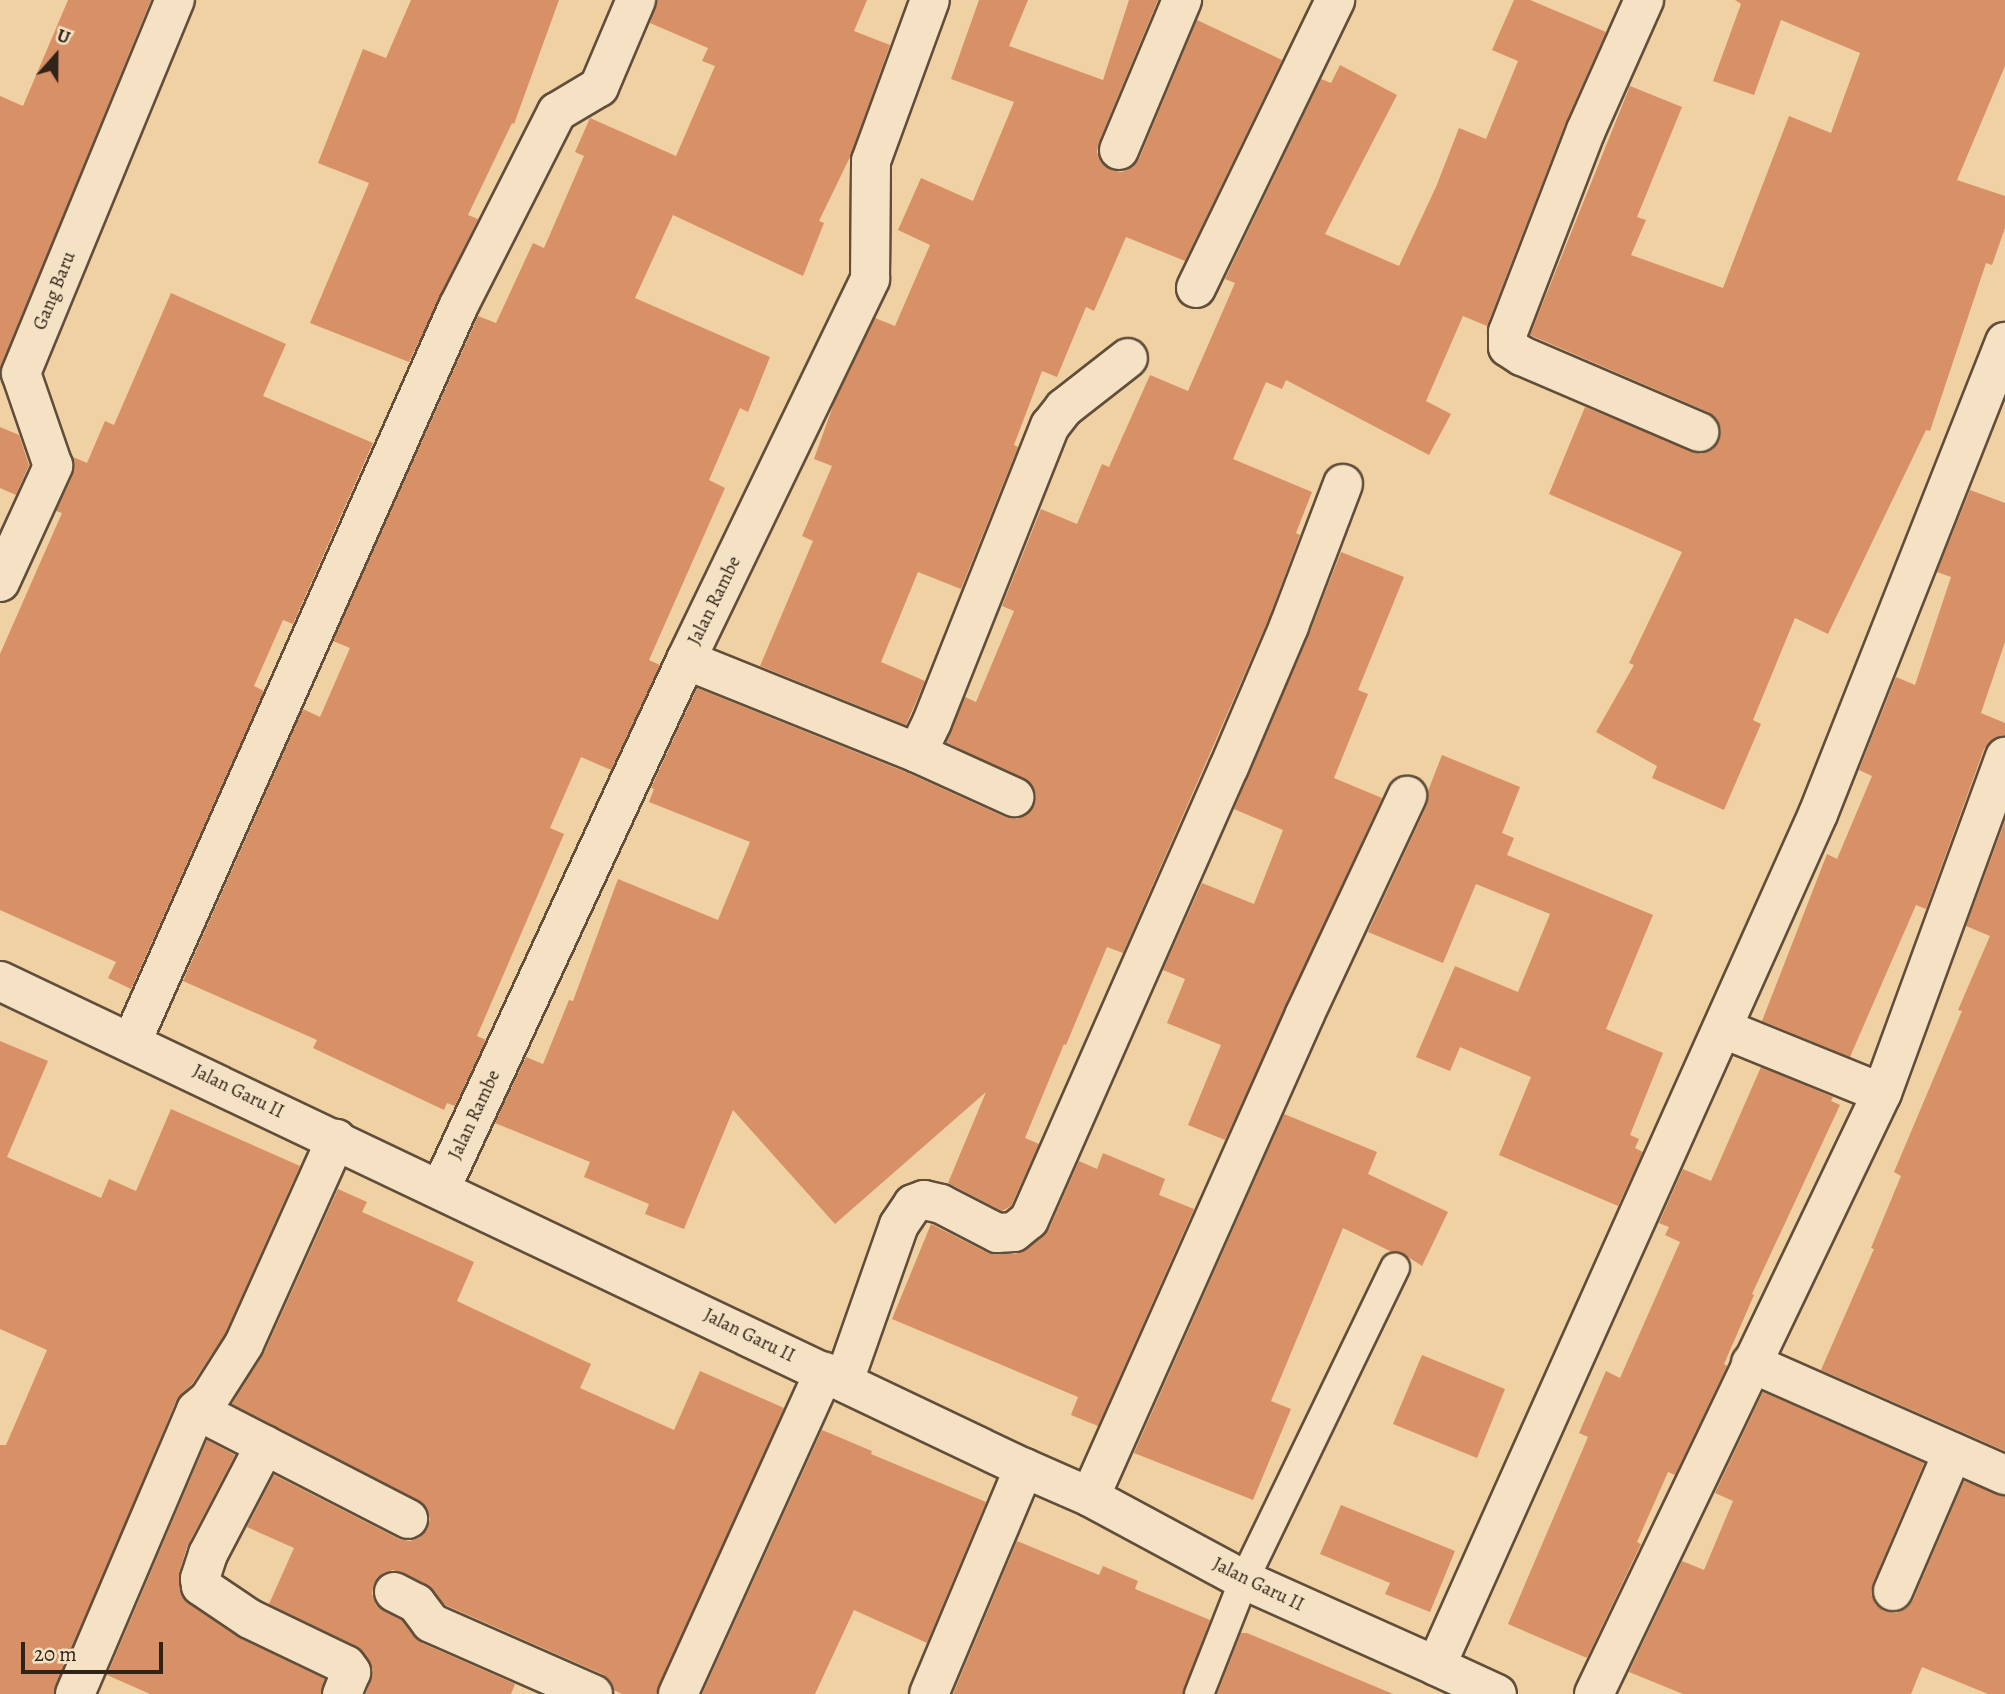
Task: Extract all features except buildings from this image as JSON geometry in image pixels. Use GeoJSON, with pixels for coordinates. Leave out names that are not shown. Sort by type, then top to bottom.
{"type":"FeatureCollection","features":[{"type":"Feature","properties":{"kind":"street","name":"Gang Baru"},"geometry":{"type":"LineString","coordinates":[[0,582],[53,466],[22,373],[176,0]]}},
{"type":"Feature","properties":{"kind":"street"},"geometry":{"type":"LineString","coordinates":[[132,1041],[458,307],[557,112],[598,87],[636,0]]}},
{"type":"Feature","properties":{"kind":"street","name":"Jalan Rambe"},"geometry":{"type":"LineString","coordinates":[[441,1188],[686,660],[870,279],[871,161],[930,0]]}},
{"type":"Feature","properties":{"kind":"street"},"geometry":{"type":"LineString","coordinates":[[1119,150],[1182,0]]}},
{"type":"Feature","properties":{"kind":"street"},"geometry":{"type":"LineString","coordinates":[[1196,288],[1335,0]]}},
{"type":"Feature","properties":{"kind":"street"},"geometry":{"type":"LineString","coordinates":[[1644,0],[1586,130],[1508,332],[1508,346],[1522,356],[1699,432]]}},
{"type":"Feature","properties":{"kind":"street"},"geometry":{"type":"LineString","coordinates":[[1436,1666],[1724,1029],[1818,814],[2005,342]]}},
{"type":"Feature","properties":{"kind":"street"},"geometry":{"type":"LineString","coordinates":[[917,753],[1050,426],[1064,408],[1128,358]]}},
{"type":"Feature","properties":{"kind":"street"},"geometry":{"type":"LineString","coordinates":[[678,1694],[834,1377],[899,1225],[913,1204],[924,1200],[941,1205],[997,1233],[1014,1232],[1029,1220],[1240,741],[1343,484]]}},
{"type":"Feature","properties":{"kind":"street"},"geometry":{"type":"LineString","coordinates":[[686,660],[917,753],[1014,797]]}},
{"type":"Feature","properties":{"kind":"street"},"geometry":{"type":"LineString","coordinates":[[1594,1694],[1882,1093],[2005,757]]}},
{"type":"Feature","properties":{"kind":"street"},"geometry":{"type":"LineString","coordinates":[[1090,1497],[1305,1014],[1407,796]]}},
{"type":"Feature","properties":{"kind":"street","name":"Jalan Garu II"},"geometry":{"type":"LineString","coordinates":[[0,981],[132,1041],[1024,1468],[1090,1497],[1244,1580],[1497,1694]]}},
{"type":"Feature","properties":{"kind":"street"},"geometry":{"type":"LineString","coordinates":[[1724,1029],[1882,1093]]}},
{"type":"Feature","properties":{"kind":"street"},"geometry":{"type":"LineString","coordinates":[[75,1694],[196,1410],[209,1399],[244,1344],[336,1139]]}},
{"type":"Feature","properties":{"kind":"street"},"geometry":{"type":"LineString","coordinates":[[1751,1363],[2005,1475]]}},
{"type":"Feature","properties":{"kind":"street"},"geometry":{"type":"LineString","coordinates":[[208,1416],[408,1519]]}},
{"type":"Feature","properties":{"kind":"street"},"geometry":{"type":"LineString","coordinates":[[265,1446],[208,1554],[200,1579],[201,1586],[250,1619],[346,1665],[351,1672],[342,1694]]}},
{"type":"Feature","properties":{"kind":"street"},"geometry":{"type":"LineString","coordinates":[[1893,1591],[1953,1452]]}},
{"type":"Feature","properties":{"kind":"street"},"geometry":{"type":"LineString","coordinates":[[929,1694],[1024,1468]]}},
{"type":"Feature","properties":{"kind":"street"},"geometry":{"type":"LineString","coordinates":[[394,1592],[416,1603],[431,1623],[593,1694]]}},
{"type":"Feature","properties":{"kind":"lane"},"geometry":{"type":"LineString","coordinates":[[1199,1694],[1244,1580],[1395,1268]]}}]}
